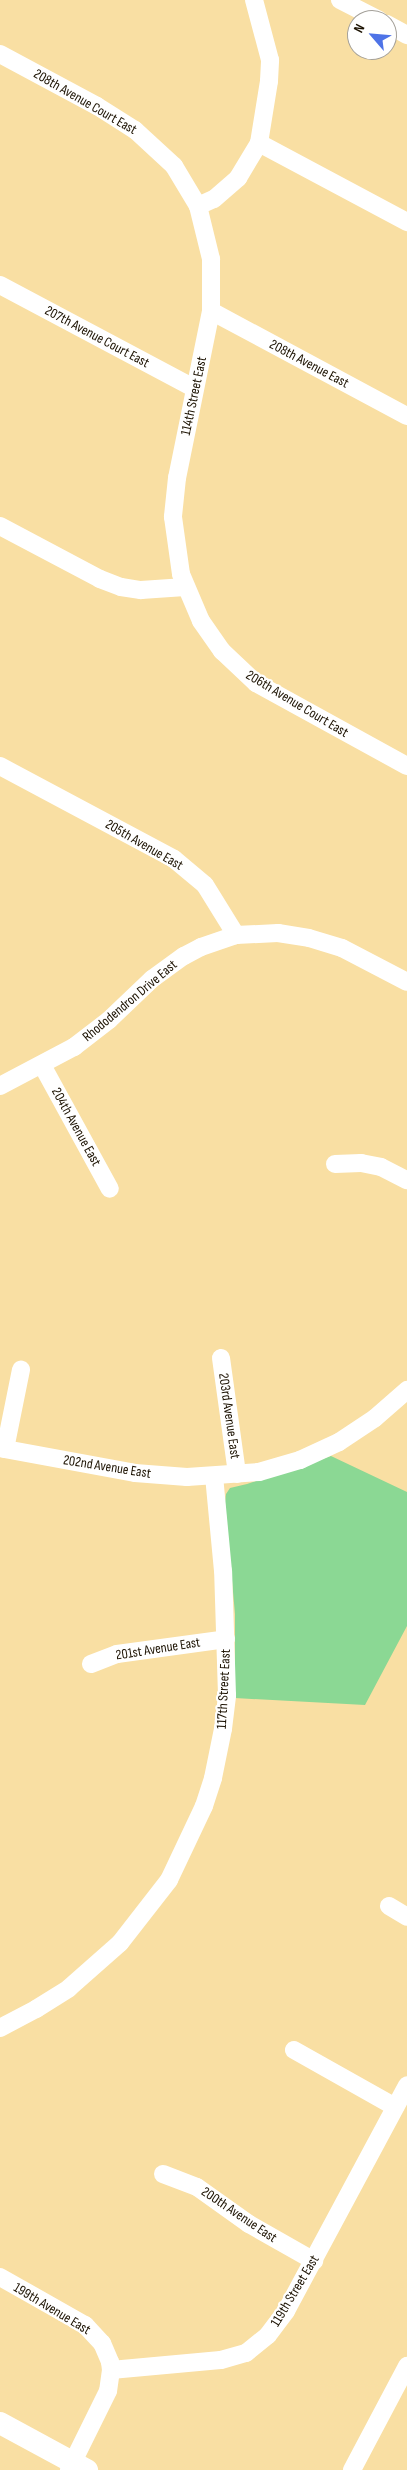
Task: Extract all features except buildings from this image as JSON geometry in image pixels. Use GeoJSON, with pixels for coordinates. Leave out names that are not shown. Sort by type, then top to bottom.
{"type":"FeatureCollection","features":[{"type":"Feature","properties":{"kind":"main road"},"geometry":{"type":"LineString","coordinates":[[0,2423],[76,2467]]}},
{"type":"Feature","properties":{"kind":"street"},"geometry":{"type":"LineString","coordinates":[[198,206],[214,199],[238,178],[259,143],[269,80],[270,60],[254,0]]}},
{"type":"Feature","properties":{"kind":"street"},"geometry":{"type":"LineString","coordinates":[[340,0],[360,10]]}},
{"type":"Feature","properties":{"kind":"street","name":"208th Avenue Court East"},"geometry":{"type":"LineString","coordinates":[[0,54],[97,106],[135,130],[174,166],[198,206]]}},
{"type":"Feature","properties":{"kind":"street"},"geometry":{"type":"LineString","coordinates":[[259,143],[407,222]]}},
{"type":"Feature","properties":{"kind":"street","name":"114th Street East"},"geometry":{"type":"LineString","coordinates":[[185,587],[177,556],[173,518],[177,478],[194,388],[212,311],[211,259],[198,206]]}},
{"type":"Feature","properties":{"kind":"street","name":"207th Avenue Court East"},"geometry":{"type":"LineString","coordinates":[[0,285],[194,388]]}},
{"type":"Feature","properties":{"kind":"street","name":"208th Avenue East"},"geometry":{"type":"LineString","coordinates":[[212,311],[407,416]]}},
{"type":"Feature","properties":{"kind":"street"},"geometry":{"type":"LineString","coordinates":[[0,526],[100,579],[120,587],[141,590],[166,590],[185,587]]}},
{"type":"Feature","properties":{"kind":"street","name":"206th Avenue Court East"},"geometry":{"type":"LineString","coordinates":[[185,587],[201,621],[222,651],[256,683],[407,766]]}},
{"type":"Feature","properties":{"kind":"street","name":"205th Avenue East"},"geometry":{"type":"LineString","coordinates":[[1,770],[174,859],[205,885],[236,936]]}},
{"type":"Feature","properties":{"kind":"street"},"geometry":{"type":"LineString","coordinates":[[236,936],[278,933],[309,938],[342,948],[407,982]]}},
{"type":"Feature","properties":{"kind":"street","name":"Rhododendron Drive East"},"geometry":{"type":"LineString","coordinates":[[0,1086],[42,1065],[95,1032],[152,979],[184,956],[200,947],[236,936]]}},
{"type":"Feature","properties":{"kind":"street","name":"204th Avenue East"},"geometry":{"type":"LineString","coordinates":[[42,1065],[110,1189]]}},
{"type":"Feature","properties":{"kind":"street"},"geometry":{"type":"LineString","coordinates":[[335,1164],[361,1162],[381,1167],[407,1180]]}},
{"type":"Feature","properties":{"kind":"street","name":"203rd Avenue East"},"geometry":{"type":"LineString","coordinates":[[221,1358],[237,1474]]}},
{"type":"Feature","properties":{"kind":"street"},"geometry":{"type":"LineString","coordinates":[[2,1448],[21,1370]]}},
{"type":"Feature","properties":{"kind":"street"},"geometry":{"type":"LineString","coordinates":[[214,1476],[280,1466],[320,1452],[364,1426],[407,1390]]}},
{"type":"Feature","properties":{"kind":"street","name":"202nd Avenue East"},"geometry":{"type":"LineString","coordinates":[[2,1448],[135,1473],[187,1477],[214,1476]]}},
{"type":"Feature","properties":{"kind":"street","name":"117th Street East"},"geometry":{"type":"LineString","coordinates":[[0,2028],[36,2009],[69,1988],[101,1962],[132,1929],[169,1880],[198,1822],[213,1778],[223,1729],[226,1694],[226,1639],[214,1476]]}},
{"type":"Feature","properties":{"kind":"street","name":"201st Avenue East"},"geometry":{"type":"LineString","coordinates":[[91,1664],[117,1654],[226,1639]]}},
{"type":"Feature","properties":{"kind":"street"},"geometry":{"type":"LineString","coordinates":[[389,1906],[407,1917]]}},
{"type":"Feature","properties":{"kind":"street"},"geometry":{"type":"LineString","coordinates":[[294,2050],[395,2106]]}},
{"type":"Feature","properties":{"kind":"street","name":"119th Street East"},"geometry":{"type":"LineString","coordinates":[[111,2370],[221,2360],[246,2353],[278,2324],[314,2261],[407,2085]]}},
{"type":"Feature","properties":{"kind":"street","name":"200th Avenue East"},"geometry":{"type":"LineString","coordinates":[[163,2174],[197,2187],[249,2224],[314,2261]]}},
{"type":"Feature","properties":{"kind":"street","name":"199th Avenue East"},"geometry":{"type":"LineString","coordinates":[[0,2277],[85,2326],[102,2343],[111,2370]]}},
{"type":"Feature","properties":{"kind":"street"},"geometry":{"type":"LineString","coordinates":[[352,2470],[407,2366]]}},
{"type":"Feature","properties":{"kind":"street"},"geometry":{"type":"LineString","coordinates":[[76,2467],[108,2391],[111,2370]]}},
{"type":"Feature","properties":{"kind":"green space"},"geometry":{"type":"Polygon","coordinates":[[[331,1456],[407,1492],[407,1626],[365,1705],[235,1698],[235,1614],[225,1502],[226,1494],[230,1488],[331,1456]]]}}]}
